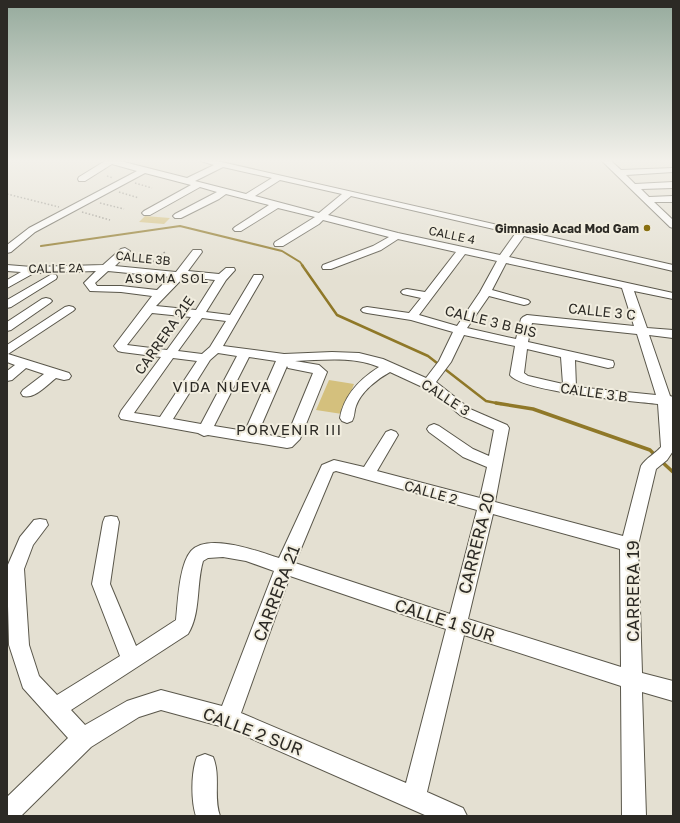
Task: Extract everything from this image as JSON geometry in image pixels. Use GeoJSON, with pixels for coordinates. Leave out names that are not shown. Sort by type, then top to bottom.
{"type":"FeatureCollection","features":[{"type":"Feature","properties":{"kind":"street"},"geometry":{"type":"LineString","coordinates":[[147,214],[175,199]]}},
{"type":"Feature","properties":{"kind":"street"},"geometry":{"type":"LineString","coordinates":[[178,216],[211,199]]}},
{"type":"Feature","properties":{"kind":"street"},"geometry":{"type":"LineString","coordinates":[[225,199],[241,204]]}},
{"type":"Feature","properties":{"kind":"street","name":"CALLE 4"},"geometry":{"type":"LineString","coordinates":[[261,199],[397,236],[673,296]]}},
{"type":"Feature","properties":{"kind":"street"},"geometry":{"type":"LineString","coordinates":[[279,244],[316,222],[341,199]]}},
{"type":"Feature","properties":{"kind":"street"},"geometry":{"type":"LineString","coordinates":[[377,199],[673,268]]}},
{"type":"Feature","properties":{"kind":"street"},"geometry":{"type":"LineString","coordinates":[[646,200],[662,199]]}},
{"type":"Feature","properties":{"kind":"street"},"geometry":{"type":"LineString","coordinates":[[7,250],[32,230],[88,200]]}},
{"type":"Feature","properties":{"kind":"street"},"geometry":{"type":"LineString","coordinates":[[646,200],[669,216],[673,225]]}},
{"type":"Feature","properties":{"kind":"street"},"geometry":{"type":"LineString","coordinates":[[238,229],[278,204]]}},
{"type":"Feature","properties":{"kind":"street"},"geometry":{"type":"LineString","coordinates":[[430,381],[445,362],[460,330],[486,292],[503,259],[521,233]]}},
{"type":"Feature","properties":{"kind":"street"},"geometry":{"type":"LineString","coordinates":[[327,266],[377,248],[397,236]]}},
{"type":"Feature","properties":{"kind":"street"},"geometry":{"type":"LineString","coordinates":[[412,316],[429,296],[463,250]]}},
{"type":"Feature","properties":{"kind":"street"},"geometry":{"type":"LineString","coordinates":[[125,251],[89,283],[94,289],[121,289],[160,294]]}},
{"type":"Feature","properties":{"kind":"street"},"geometry":{"type":"LineString","coordinates":[[197,252],[180,274],[160,294],[120,344],[120,346],[122,348],[205,358]]}},
{"type":"Feature","properties":{"kind":"street","name":"CALLE 2A"},"geometry":{"type":"LineString","coordinates":[[7,268],[32,270],[105,268]]}},
{"type":"Feature","properties":{"kind":"street","name":"CALLE 3B"},"geometry":{"type":"LineString","coordinates":[[105,268],[222,278]]}},
{"type":"Feature","properties":{"kind":"street"},"geometry":{"type":"LineString","coordinates":[[7,285],[32,270]]}},
{"type":"Feature","properties":{"kind":"street","name":"CARRERA 21E"},"geometry":{"type":"LineString","coordinates":[[163,423],[128,418],[126,414],[149,375],[171,354],[222,278],[230,270]]}},
{"type":"Feature","properties":{"kind":"street"},"geometry":{"type":"LineString","coordinates":[[7,305],[52,277]]}},
{"type":"Feature","properties":{"kind":"street"},"geometry":{"type":"LineString","coordinates":[[215,349],[283,361],[314,368],[320,372],[293,439],[287,443],[163,423],[205,358],[215,349],[258,277]]}},
{"type":"Feature","properties":{"kind":"street","name":"CARRERA 19"},"geometry":{"type":"LineString","coordinates":[[628,287],[642,331],[669,401],[668,447],[655,461],[629,545],[633,680],[634,816]]}},
{"type":"Feature","properties":{"kind":"street"},"geometry":{"type":"LineString","coordinates":[[407,292],[429,296]]}},
{"type":"Feature","properties":{"kind":"street"},"geometry":{"type":"LineString","coordinates":[[486,292],[524,302]]}},
{"type":"Feature","properties":{"kind":"street"},"geometry":{"type":"LineString","coordinates":[[7,327],[46,301]]}},
{"type":"Feature","properties":{"kind":"street"},"geometry":{"type":"LineString","coordinates":[[7,351],[69,309]]}},
{"type":"Feature","properties":{"kind":"street"},"geometry":{"type":"LineString","coordinates":[[149,309],[234,319]]}},
{"type":"Feature","properties":{"kind":"street","name":"CALLE 3 B BIS"},"geometry":{"type":"LineString","coordinates":[[367,310],[412,316],[460,330],[608,364]]}},
{"type":"Feature","properties":{"kind":"street","name":"CALLE 3 C"},"geometry":{"type":"LineString","coordinates":[[521,344],[528,319],[673,334]]}},
{"type":"Feature","properties":{"kind":"street","name":"CALLE 3 B"},"geometry":{"type":"LineString","coordinates":[[521,344],[517,375],[524,379],[570,390],[669,401]]}},
{"type":"Feature","properties":{"kind":"street"},"geometry":{"type":"LineString","coordinates":[[204,430],[244,354]]}},
{"type":"Feature","properties":{"kind":"street"},"geometry":{"type":"LineString","coordinates":[[566,355],[568,358],[570,390]]}},
{"type":"Feature","properties":{"kind":"street","name":"CALLE 3"},"geometry":{"type":"LineString","coordinates":[[283,361],[345,356],[359,357],[430,381],[436,388],[465,412],[502,428]]}},
{"type":"Feature","properties":{"kind":"street"},"geometry":{"type":"LineString","coordinates":[[7,358],[59,375],[28,393]]}},
{"type":"Feature","properties":{"kind":"street"},"geometry":{"type":"LineString","coordinates":[[250,436],[283,361]]}},
{"type":"Feature","properties":{"kind":"street"},"geometry":{"type":"LineString","coordinates":[[7,377],[24,364]]}},
{"type":"Feature","properties":{"kind":"street"},"geometry":{"type":"LineString","coordinates":[[347,418],[350,403],[361,389],[373,377],[389,367]]}},
{"type":"Feature","properties":{"kind":"street","name":"CARRERA 20"},"geometry":{"type":"LineString","coordinates":[[414,798],[486,507],[502,428]]}},
{"type":"Feature","properties":{"kind":"street"},"geometry":{"type":"LineString","coordinates":[[434,429],[468,453],[495,464]]}},
{"type":"Feature","properties":{"kind":"street"},"geometry":{"type":"LineString","coordinates":[[368,474],[391,435]]}},
{"type":"Feature","properties":{"kind":"street","name":"CALLE 2"},"geometry":{"type":"LineString","coordinates":[[327,469],[334,465],[629,545]]}},
{"type":"Feature","properties":{"kind":"street","name":"CARRERA 21"},"geometry":{"type":"LineString","coordinates":[[228,718],[284,568],[327,469]]}},
{"type":"Feature","properties":{"kind":"street"},"geometry":{"type":"LineString","coordinates":[[54,708],[131,658],[101,584],[111,522]]}},
{"type":"Feature","properties":{"kind":"street"},"geometry":{"type":"LineString","coordinates":[[40,525],[26,542],[11,571],[19,645],[30,681],[83,738]]}},
{"type":"Feature","properties":{"kind":"street","name":"CALLE 1 SUR"},"geometry":{"type":"LineString","coordinates":[[131,658],[181,628],[185,622],[192,566],[196,556],[200,553],[217,550],[234,551],[456,624],[633,680],[673,690]]}},
{"type":"Feature","properties":{"kind":"street","name":"CALLE 2 SUR"},"geometry":{"type":"LineString","coordinates":[[7,813],[83,738],[134,708],[161,700],[228,718],[456,816]]}},
{"type":"Feature","properties":{"kind":"street"},"geometry":{"type":"LineString","coordinates":[[205,765],[205,807],[208,816]]}},
{"type":"Feature","properties":{"kind":"path"},"geometry":{"type":"LineString","coordinates":[[88,200],[124,209]]}},
{"type":"Feature","properties":{"kind":"path"},"geometry":{"type":"LineString","coordinates":[[154,262],[166,251]]}},
{"type":"Feature","properties":{"kind":"shaded area"},"geometry":{"type":"Polygon","coordinates":[[[145,216],[170,218],[164,224],[139,222],[145,216]]]}},
{"type":"Feature","properties":{"kind":"shaded area"},"geometry":{"type":"Polygon","coordinates":[[[329,380],[354,384],[342,414],[316,410],[329,380]]]}},
{"type":"Feature","properties":{"kind":"waterway"},"geometry":{"type":"LineString","coordinates":[[41,246],[180,226],[282,251],[300,262],[303,266]]}},
{"type":"Feature","properties":{"kind":"waterway"},"geometry":{"type":"LineString","coordinates":[[302,265],[337,315],[428,356],[486,401],[496,403]]}},
{"type":"Feature","properties":{"kind":"waterway"},"geometry":{"type":"LineString","coordinates":[[496,403],[533,409],[650,450],[656,456]]}},
{"type":"Feature","properties":{"kind":"waterway"},"geometry":{"type":"LineString","coordinates":[[496,403],[501,404]]}},
{"type":"Feature","properties":{"kind":"waterway"},"geometry":{"type":"LineString","coordinates":[[661,461],[673,472]]}},
{"type":"Feature","properties":{"kind":"place","name":"Gimnasio Acad Mod Gam"},"geometry":{"type":"Point","coordinates":[647,228]}},
{"type":"Feature","properties":{"kind":"district","name":"ASOMA SOL"},"geometry":{"type":"Point","coordinates":[167,278]}},
{"type":"Feature","properties":{"kind":"district","name":"VIDA NUEVA"},"geometry":{"type":"Point","coordinates":[222,386]}},
{"type":"Feature","properties":{"kind":"district","name":"PORVENIR III"},"geometry":{"type":"Point","coordinates":[289,429]}}]}
